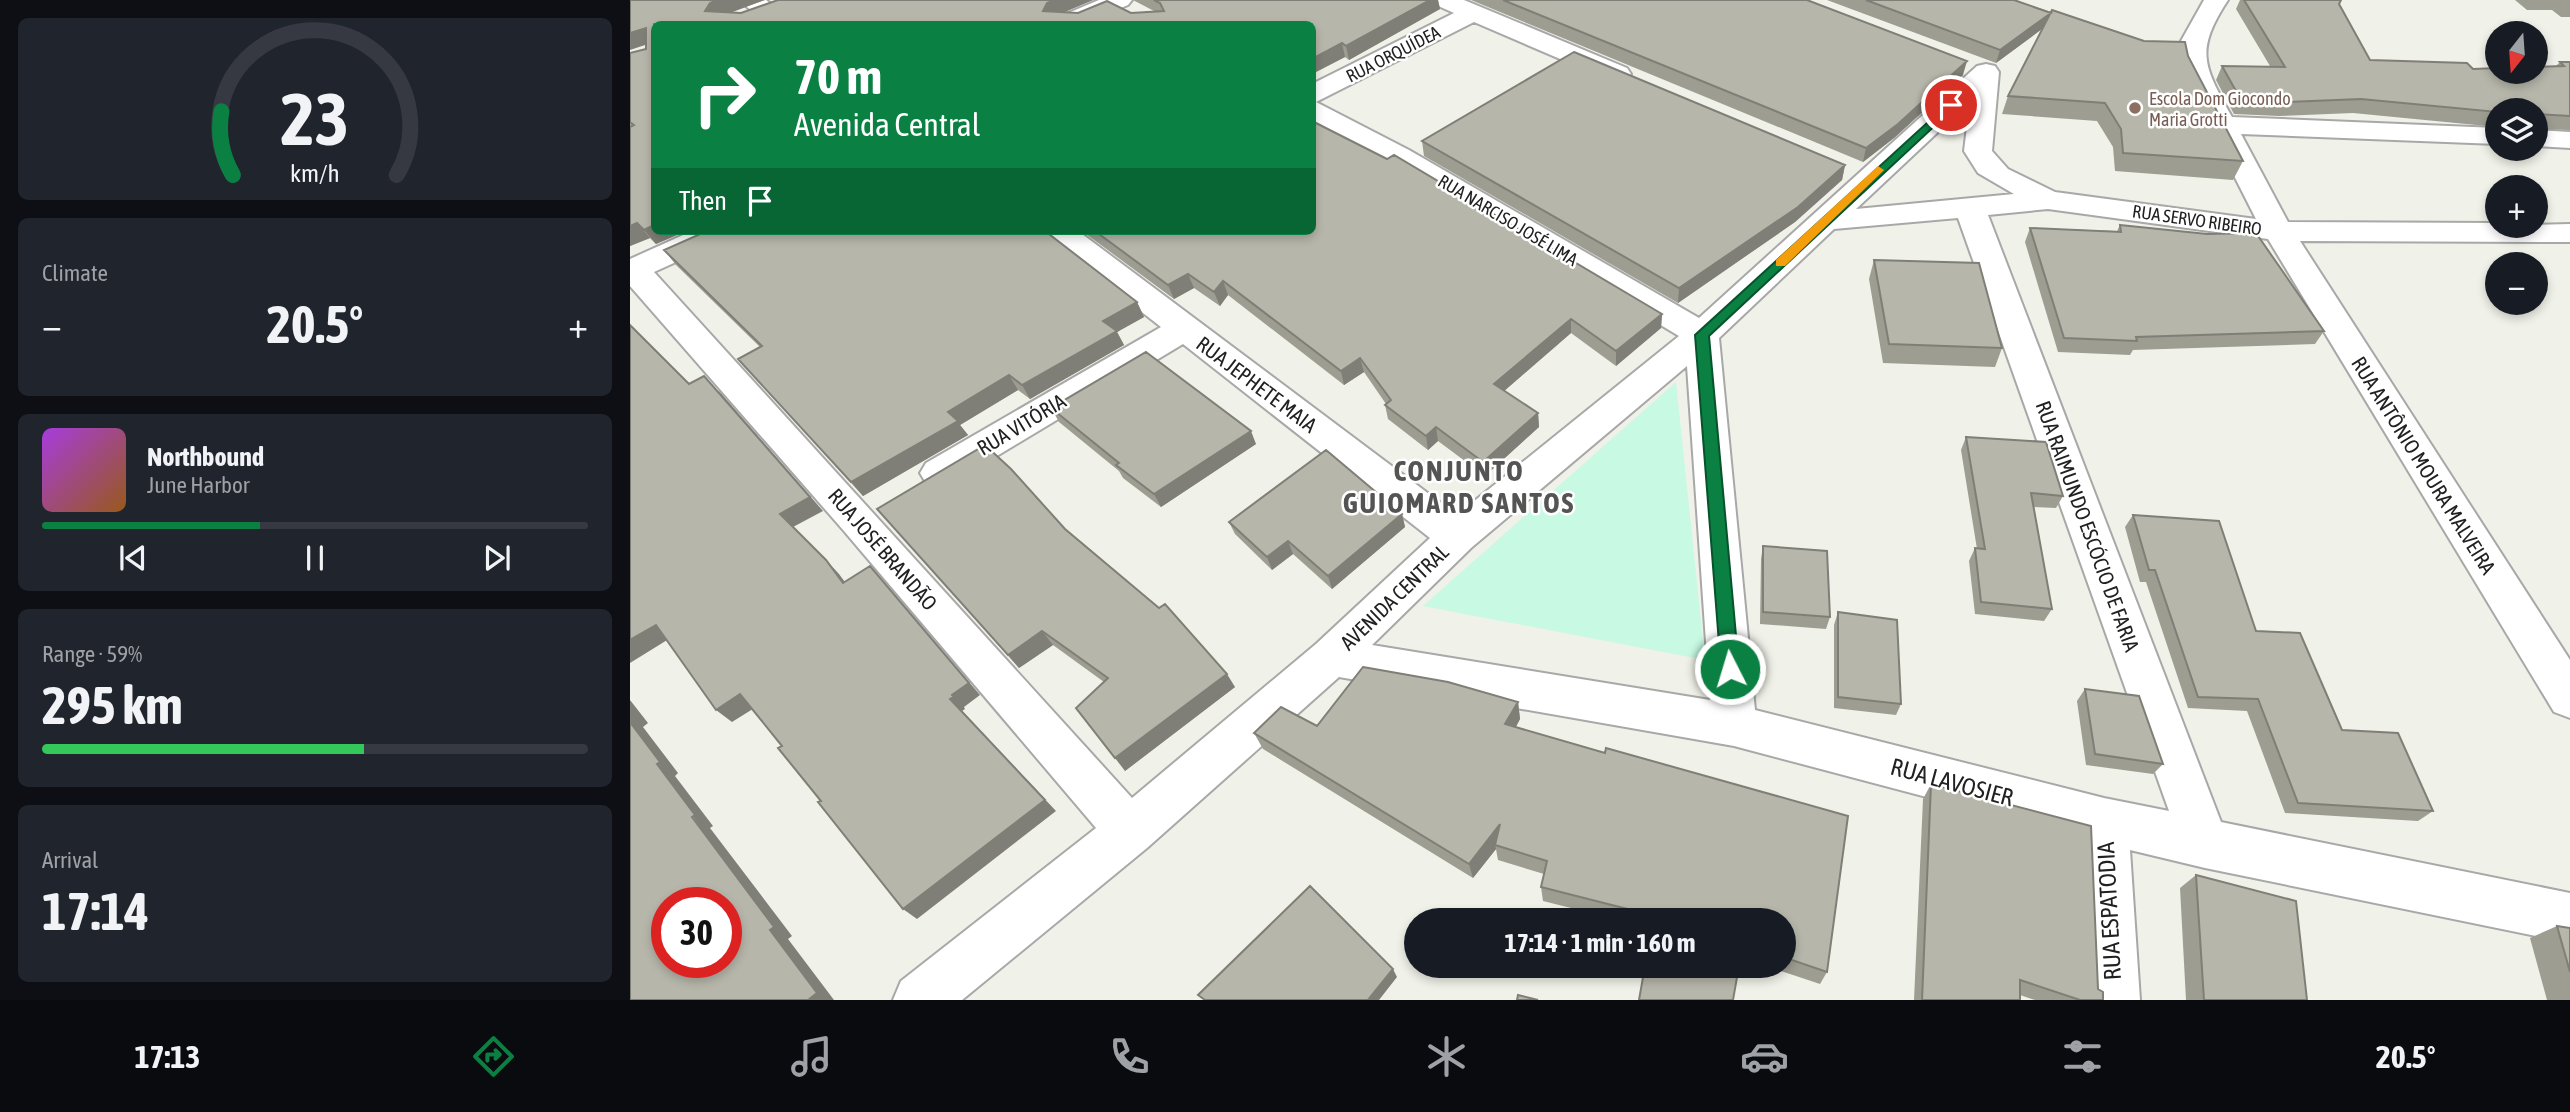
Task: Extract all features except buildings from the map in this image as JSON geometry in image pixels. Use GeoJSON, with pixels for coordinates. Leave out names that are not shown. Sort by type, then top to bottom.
{"type":"FeatureCollection","features":[{"type":"Feature","properties":{"kind":"street"},"geometry":{"type":"LineString","coordinates":[[760,14],[795,0]]}},
{"type":"Feature","properties":{"kind":"street"},"geometry":{"type":"LineString","coordinates":[[1444,0],[1560,61],[1646,85]]}},
{"type":"Feature","properties":{"kind":"street","name":"RUA ANTÔNIO MOURA MALVEIRA"},"geometry":{"type":"LineString","coordinates":[[2216,0],[2194,41],[2195,73],[2278,231],[2570,698]]}},
{"type":"Feature","properties":{"kind":"street"},"geometry":{"type":"LineString","coordinates":[[1072,21],[1123,5]]}},
{"type":"Feature","properties":{"kind":"street","name":"RUA ORQUÍDEA"},"geometry":{"type":"LineString","coordinates":[[1316,93],[1473,13]]}},
{"type":"Feature","properties":{"kind":"street","name":"AVENIDA CENTRAL"},"geometry":{"type":"LineString","coordinates":[[920,1000],[1130,831],[1331,657],[1457,537],[1702,335],[1826,221],[1857,173],[1916,137],[1973,67],[1978,151]]}},
{"type":"Feature","properties":{"kind":"street","name":"RUA NARCISO JOSÉ LIMA"},"geometry":{"type":"LineString","coordinates":[[1316,111],[1411,149],[1702,335]]}},
{"type":"Feature","properties":{"kind":"street"},"geometry":{"type":"LineString","coordinates":[[2223,125],[2485,136]]}},
{"type":"Feature","properties":{"kind":"street"},"geometry":{"type":"LineString","coordinates":[[1916,137],[1978,151],[1988,167],[1998,175],[2048,200]]}},
{"type":"Feature","properties":{"kind":"street"},"geometry":{"type":"LineString","coordinates":[[2548,138],[2570,139]]}},
{"type":"Feature","properties":{"kind":"street","name":"RUA SERVO RIBEIRO"},"geometry":{"type":"LineString","coordinates":[[1826,221],[2048,200],[2278,231],[2564,240]]}},
{"type":"Feature","properties":{"kind":"street","name":"RUA RAIMUNDO ESCÓCIO DE FARIA"},"geometry":{"type":"LineString","coordinates":[[1970,208],[2205,844]]}},
{"type":"Feature","properties":{"kind":"street"},"geometry":{"type":"LineString","coordinates":[[631,270],[709,235]]}},
{"type":"Feature","properties":{"kind":"street","name":"RUA JEPHETE MAIA"},"geometry":{"type":"LineString","coordinates":[[1065,235],[1457,537]]}},
{"type":"Feature","properties":{"kind":"street","name":"RUA JOSÉ BRANDÃO"},"geometry":{"type":"LineString","coordinates":[[631,270],[870,514],[1130,831]]}},
{"type":"Feature","properties":{"kind":"street","name":"RUA VITÓRIA"},"geometry":{"type":"LineString","coordinates":[[916,486],[1184,328]]}},
{"type":"Feature","properties":{"kind":"street"},"geometry":{"type":"LineString","coordinates":[[1702,335],[1734,725]]}},
{"type":"Feature","properties":{"kind":"street","name":"RUA LAVOSIER"},"geometry":{"type":"LineString","coordinates":[[1331,657],[1734,725],[2104,821],[2570,918]]}},
{"type":"Feature","properties":{"kind":"street","name":"RUA ESPATODIA"},"geometry":{"type":"LineString","coordinates":[[2104,821],[2113,1000]]}},
{"type":"Feature","properties":{"kind":"green space"},"geometry":{"type":"Polygon","coordinates":[[[1676,382],[1705,660],[1423,606],[1676,382]]]}},
{"type":"Feature","properties":{"kind":"slow traffic"},"geometry":{"type":"LineString","coordinates":[[1780,263],[1878,170]]}},
{"type":"Feature","properties":{"kind":"place","name":"Escola Dom Giocondo Maria Grotti"},"geometry":{"type":"Point","coordinates":[2135,108]}},
{"type":"Feature","properties":{"kind":"district","name":"CONJUNTO GUIOMARD SANTOS"},"geometry":{"type":"Point","coordinates":[1459,487]}},
{"type":"Feature","properties":{"kind":"route"},"geometry":{"type":"LineString","coordinates":[[1730,669],[1702,335],[1951,105]]}}]}
